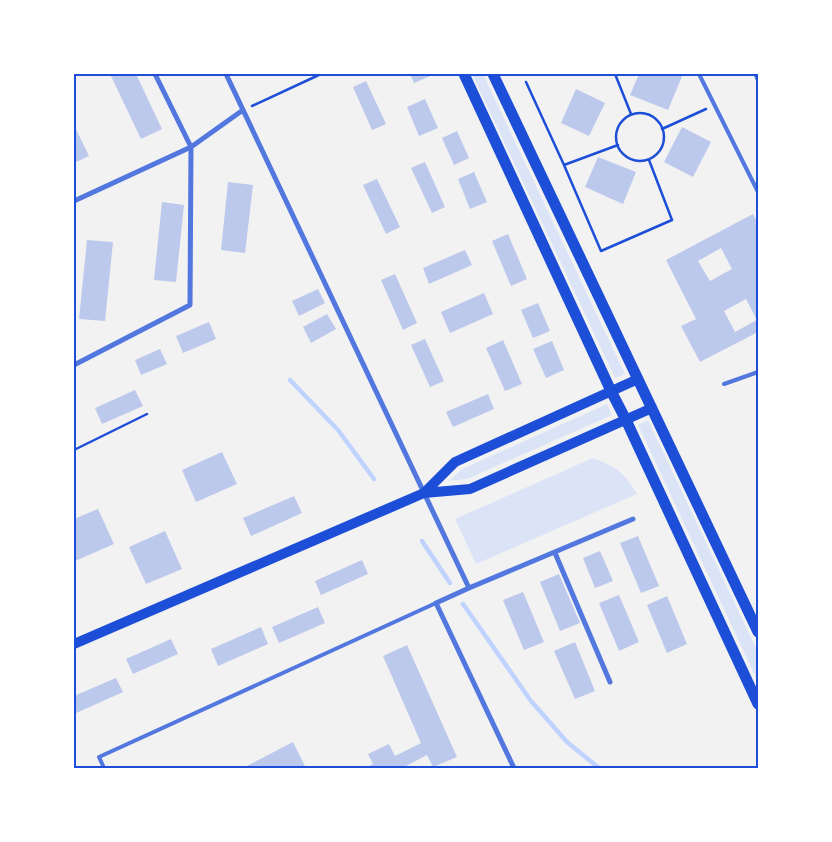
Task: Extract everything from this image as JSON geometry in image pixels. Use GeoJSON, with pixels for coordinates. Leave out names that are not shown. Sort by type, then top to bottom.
{"type":"FeatureCollection","features":[{"type":"Feature","properties":{"kind":"main road"},"geometry":{"type":"LineString","coordinates":[[464,74],[758,704]]}},
{"type":"Feature","properties":{"kind":"main road"},"geometry":{"type":"LineString","coordinates":[[493,74],[758,632]]}},
{"type":"Feature","properties":{"kind":"main road"},"geometry":{"type":"LineString","coordinates":[[424,493],[454,462],[638,379]]}},
{"type":"Feature","properties":{"kind":"main road"},"geometry":{"type":"LineString","coordinates":[[74,644],[424,493],[470,489],[652,408]]}},
{"type":"Feature","properties":{"kind":"street"},"geometry":{"type":"LineString","coordinates":[[74,365],[190,305],[191,147],[156,74]]}},
{"type":"Feature","properties":{"kind":"street"},"geometry":{"type":"LineString","coordinates":[[226,74],[469,588]]}},
{"type":"Feature","properties":{"kind":"street"},"geometry":{"type":"LineString","coordinates":[[756,74],[758,79]]}},
{"type":"Feature","properties":{"kind":"street"},"geometry":{"type":"LineString","coordinates":[[74,201],[191,147],[243,110]]}},
{"type":"Feature","properties":{"kind":"street"},"geometry":{"type":"LineString","coordinates":[[514,768],[436,604],[632,518]]}},
{"type":"Feature","properties":{"kind":"street"},"geometry":{"type":"LineString","coordinates":[[555,553],[610,682]]}},
{"type":"Feature","properties":{"kind":"lane"},"geometry":{"type":"LineString","coordinates":[[699,74],[758,192]]}},
{"type":"Feature","properties":{"kind":"lane"},"geometry":{"type":"LineString","coordinates":[[724,384],[758,372]]}},
{"type":"Feature","properties":{"kind":"lane"},"geometry":{"type":"LineString","coordinates":[[104,768],[99,757],[436,604]]}},
{"type":"Feature","properties":{"kind":"path"},"geometry":{"type":"LineString","coordinates":[[243,110],[321,74]]}},
{"type":"Feature","properties":{"kind":"path"},"geometry":{"type":"LineString","coordinates":[[615,74],[632,114]]}},
{"type":"Feature","properties":{"kind":"path"},"geometry":{"type":"LineString","coordinates":[[526,82],[601,251],[672,220],[648,160]]}},
{"type":"Feature","properties":{"kind":"path"},"geometry":{"type":"LineString","coordinates":[[662,129],[714,105]]}},
{"type":"Feature","properties":{"kind":"path"},"geometry":{"type":"LineString","coordinates":[[632,114],[646,114],[653,117],[662,129],[663,145],[648,160],[636,161],[628,158],[618,146],[617,130],[625,118],[632,114]]}},
{"type":"Feature","properties":{"kind":"path"},"geometry":{"type":"LineString","coordinates":[[564,165],[618,146]]}},
{"type":"Feature","properties":{"kind":"path"},"geometry":{"type":"LineString","coordinates":[[74,450],[147,414]]}},
{"type":"Feature","properties":{"kind":"shaded area"},"geometry":{"type":"Polygon","coordinates":[[[472,74],[483,74],[625,374],[615,378],[472,74]]]}},
{"type":"Feature","properties":{"kind":"shaded area"},"geometry":{"type":"Polygon","coordinates":[[[607,404],[612,415],[467,479],[449,481],[462,469],[607,404]]]}},
{"type":"Feature","properties":{"kind":"shaded area"},"geometry":{"type":"Polygon","coordinates":[[[648,420],[758,652],[758,682],[638,425],[648,420]]]}},
{"type":"Feature","properties":{"kind":"shaded area"},"geometry":{"type":"Polygon","coordinates":[[[593,458],[608,464],[624,475],[637,494],[476,564],[455,519],[593,458]]]}},
{"type":"Feature","properties":{"kind":"building"},"geometry":{"type":"Polygon","coordinates":[[[110,74],[136,74],[162,129],[141,139],[110,74]]]}},
{"type":"Feature","properties":{"kind":"building"},"geometry":{"type":"Polygon","coordinates":[[[410,74],[435,74],[414,83],[410,74]]]}},
{"type":"Feature","properties":{"kind":"building"},"geometry":{"type":"Polygon","coordinates":[[[639,74],[683,74],[668,110],[630,95],[639,74]]]}},
{"type":"Feature","properties":{"kind":"building"},"geometry":{"type":"Polygon","coordinates":[[[366,81],[386,124],[372,130],[353,87],[366,81]]]}},
{"type":"Feature","properties":{"kind":"building"},"geometry":{"type":"Polygon","coordinates":[[[576,89],[605,103],[589,136],[561,123],[576,89]]]}},
{"type":"Feature","properties":{"kind":"building"},"geometry":{"type":"Polygon","coordinates":[[[425,99],[438,128],[419,136],[407,107],[425,99]]]}},
{"type":"Feature","properties":{"kind":"building"},"geometry":{"type":"Polygon","coordinates":[[[74,125],[89,156],[74,163],[74,125]]]}},
{"type":"Feature","properties":{"kind":"building"},"geometry":{"type":"Polygon","coordinates":[[[682,127],[711,142],[693,177],[664,162],[682,127]]]}},
{"type":"Feature","properties":{"kind":"building"},"geometry":{"type":"Polygon","coordinates":[[[457,131],[469,158],[454,165],[442,138],[457,131]]]}},
{"type":"Feature","properties":{"kind":"building"},"geometry":{"type":"Polygon","coordinates":[[[598,157],[636,172],[623,204],[585,187],[598,157]]]}},
{"type":"Feature","properties":{"kind":"building"},"geometry":{"type":"Polygon","coordinates":[[[425,162],[445,207],[432,213],[411,168],[425,162]]]}},
{"type":"Feature","properties":{"kind":"building"},"geometry":{"type":"Polygon","coordinates":[[[474,172],[487,202],[470,209],[458,179],[474,172]]]}},
{"type":"Feature","properties":{"kind":"building"},"geometry":{"type":"Polygon","coordinates":[[[377,179],[400,227],[386,234],[363,185],[377,179]]]}},
{"type":"Feature","properties":{"kind":"building"},"geometry":{"type":"Polygon","coordinates":[[[228,182],[253,185],[245,253],[221,250],[228,182]]]}},
{"type":"Feature","properties":{"kind":"building"},"geometry":{"type":"Polygon","coordinates":[[[162,202],[184,205],[176,282],[154,280],[162,202]]]}},
{"type":"Feature","properties":{"kind":"building"},"geometry":{"type":"Polygon","coordinates":[[[753,214],[758,224],[758,332],[700,362],[681,326],[696,319],[666,260],[753,214]],[[721,248],[698,261],[710,281],[732,269],[721,248]],[[746,299],[724,311],[735,332],[757,320],[746,299]]]}},
{"type":"Feature","properties":{"kind":"building"},"geometry":{"type":"Polygon","coordinates":[[[508,234],[527,279],[511,286],[492,241],[508,234]]]}},
{"type":"Feature","properties":{"kind":"building"},"geometry":{"type":"Polygon","coordinates":[[[87,240],[113,242],[105,321],[79,319],[87,240]]]}},
{"type":"Feature","properties":{"kind":"building"},"geometry":{"type":"Polygon","coordinates":[[[465,250],[472,265],[429,284],[423,268],[465,250]]]}},
{"type":"Feature","properties":{"kind":"building"},"geometry":{"type":"Polygon","coordinates":[[[395,274],[417,323],[403,330],[381,280],[395,274]]]}},
{"type":"Feature","properties":{"kind":"building"},"geometry":{"type":"Polygon","coordinates":[[[318,289],[325,303],[299,316],[292,301],[318,289]]]}},
{"type":"Feature","properties":{"kind":"building"},"geometry":{"type":"Polygon","coordinates":[[[484,293],[493,314],[450,333],[441,312],[484,293]]]}},
{"type":"Feature","properties":{"kind":"building"},"geometry":{"type":"Polygon","coordinates":[[[538,303],[550,331],[533,338],[521,310],[538,303]]]}},
{"type":"Feature","properties":{"kind":"building"},"geometry":{"type":"Polygon","coordinates":[[[327,314],[336,329],[311,343],[303,327],[327,314]]]}},
{"type":"Feature","properties":{"kind":"building"},"geometry":{"type":"Polygon","coordinates":[[[209,322],[216,339],[183,353],[176,336],[209,322]]]}},
{"type":"Feature","properties":{"kind":"building"},"geometry":{"type":"Polygon","coordinates":[[[425,339],[444,381],[430,387],[411,345],[425,339]]]}},
{"type":"Feature","properties":{"kind":"building"},"geometry":{"type":"Polygon","coordinates":[[[503,340],[522,384],[505,391],[486,348],[503,340]]]}},
{"type":"Feature","properties":{"kind":"building"},"geometry":{"type":"Polygon","coordinates":[[[552,341],[564,370],[546,378],[533,349],[552,341]]]}},
{"type":"Feature","properties":{"kind":"building"},"geometry":{"type":"Polygon","coordinates":[[[160,349],[167,364],[141,375],[135,360],[160,349]]]}},
{"type":"Feature","properties":{"kind":"building"},"geometry":{"type":"Polygon","coordinates":[[[135,390],[143,406],[102,424],[95,408],[135,390]]]}},
{"type":"Feature","properties":{"kind":"building"},"geometry":{"type":"Polygon","coordinates":[[[488,394],[494,409],[453,427],[446,412],[488,394]]]}},
{"type":"Feature","properties":{"kind":"building"},"geometry":{"type":"Polygon","coordinates":[[[222,452],[237,484],[196,502],[182,470],[222,452]]]}},
{"type":"Feature","properties":{"kind":"building"},"geometry":{"type":"Polygon","coordinates":[[[294,496],[302,513],[251,536],[243,518],[294,496]]]}},
{"type":"Feature","properties":{"kind":"building"},"geometry":{"type":"Polygon","coordinates":[[[98,509],[114,544],[75,561],[74,519],[98,509]]]}},
{"type":"Feature","properties":{"kind":"building"},"geometry":{"type":"Polygon","coordinates":[[[165,531],[182,569],[146,584],[129,547],[165,531]]]}},
{"type":"Feature","properties":{"kind":"building"},"geometry":{"type":"Polygon","coordinates":[[[638,536],[659,586],[641,593],[620,543],[638,536]]]}},
{"type":"Feature","properties":{"kind":"building"},"geometry":{"type":"Polygon","coordinates":[[[600,551],[613,581],[595,588],[583,558],[600,551]]]}},
{"type":"Feature","properties":{"kind":"building"},"geometry":{"type":"Polygon","coordinates":[[[362,560],[368,574],[321,595],[315,581],[362,560]]]}},
{"type":"Feature","properties":{"kind":"building"},"geometry":{"type":"Polygon","coordinates":[[[559,574],[580,623],[560,631],[540,582],[559,574]]]}},
{"type":"Feature","properties":{"kind":"building"},"geometry":{"type":"Polygon","coordinates":[[[523,592],[544,642],[524,650],[503,600],[523,592]]]}},
{"type":"Feature","properties":{"kind":"building"},"geometry":{"type":"Polygon","coordinates":[[[619,595],[639,642],[619,651],[599,603],[619,595]]]}},
{"type":"Feature","properties":{"kind":"building"},"geometry":{"type":"Polygon","coordinates":[[[667,596],[687,644],[667,653],[647,605],[667,596]]]}},
{"type":"Feature","properties":{"kind":"building"},"geometry":{"type":"Polygon","coordinates":[[[318,607],[325,623],[279,643],[272,627],[318,607]]]}},
{"type":"Feature","properties":{"kind":"building"},"geometry":{"type":"Polygon","coordinates":[[[261,627],[268,644],[218,666],[211,649],[261,627]]]}},
{"type":"Feature","properties":{"kind":"building"},"geometry":{"type":"Polygon","coordinates":[[[171,639],[178,654],[133,674],[126,659],[171,639]]]}},
{"type":"Feature","properties":{"kind":"building"},"geometry":{"type":"Polygon","coordinates":[[[575,642],[595,691],[575,699],[554,651],[575,642]]]}},
{"type":"Feature","properties":{"kind":"building"},"geometry":{"type":"Polygon","coordinates":[[[407,645],[457,757],[433,767],[427,755],[405,768],[365,768],[373,764],[368,754],[389,744],[395,756],[421,743],[383,656],[407,645]]]}},
{"type":"Feature","properties":{"kind":"building"},"geometry":{"type":"Polygon","coordinates":[[[116,678],[123,692],[74,714],[74,696],[116,678]]]}},
{"type":"Feature","properties":{"kind":"building"},"geometry":{"type":"Polygon","coordinates":[[[293,742],[306,768],[243,768],[293,742]]]}},
{"type":"Feature","properties":{"kind":"waterway"},"geometry":{"type":"LineString","coordinates":[[290,380],[338,430],[374,479]]}},
{"type":"Feature","properties":{"kind":"waterway"},"geometry":{"type":"LineString","coordinates":[[422,541],[450,583]]}},
{"type":"Feature","properties":{"kind":"waterway"},"geometry":{"type":"LineString","coordinates":[[463,604],[531,701],[567,742],[599,768]]}}]}
